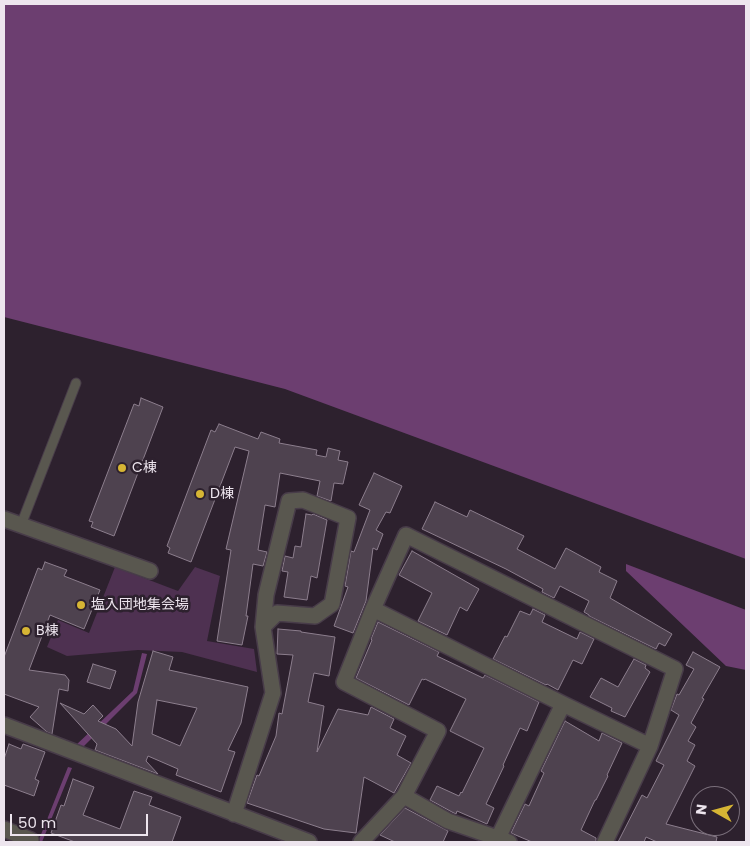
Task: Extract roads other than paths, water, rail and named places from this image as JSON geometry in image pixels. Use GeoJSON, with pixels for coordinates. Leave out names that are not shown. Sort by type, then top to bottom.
{"type":"FeatureCollection","features":[{"type":"Feature","properties":{"kind":"street"},"geometry":{"type":"LineString","coordinates":[[234,814],[273,694],[263,627],[266,595],[289,501],[302,500],[348,518],[332,604],[315,616],[277,613],[263,627]]}},
{"type":"Feature","properties":{"kind":"street"},"geometry":{"type":"LineString","coordinates":[[4,519],[150,571]]}},
{"type":"Feature","properties":{"kind":"street"},"geometry":{"type":"LineString","coordinates":[[361,842],[404,796],[438,731],[344,682],[373,609],[406,535],[675,669],[650,746],[605,842]]}},
{"type":"Feature","properties":{"kind":"street"},"geometry":{"type":"LineString","coordinates":[[373,609],[650,746]]}},
{"type":"Feature","properties":{"kind":"street"},"geometry":{"type":"LineString","coordinates":[[404,796],[448,821],[504,840],[563,704]]}},
{"type":"Feature","properties":{"kind":"street"},"geometry":{"type":"LineString","coordinates":[[4,725],[309,842]]}},
{"type":"Feature","properties":{"kind":"street"},"geometry":{"type":"LineString","coordinates":[[4,829],[31,840]]}},
{"type":"Feature","properties":{"kind":"lane"},"geometry":{"type":"LineString","coordinates":[[21,525],[76,383]]}},
{"type":"Feature","properties":{"kind":"place","name":"C棟"},"geometry":{"type":"Point","coordinates":[122,468]}},
{"type":"Feature","properties":{"kind":"place","name":"D棟"},"geometry":{"type":"Point","coordinates":[200,494]}},
{"type":"Feature","properties":{"kind":"place","name":"塩入団地集会場"},"geometry":{"type":"Point","coordinates":[81,605]}},
{"type":"Feature","properties":{"kind":"place","name":"B棟"},"geometry":{"type":"Point","coordinates":[26,631]}}]}
